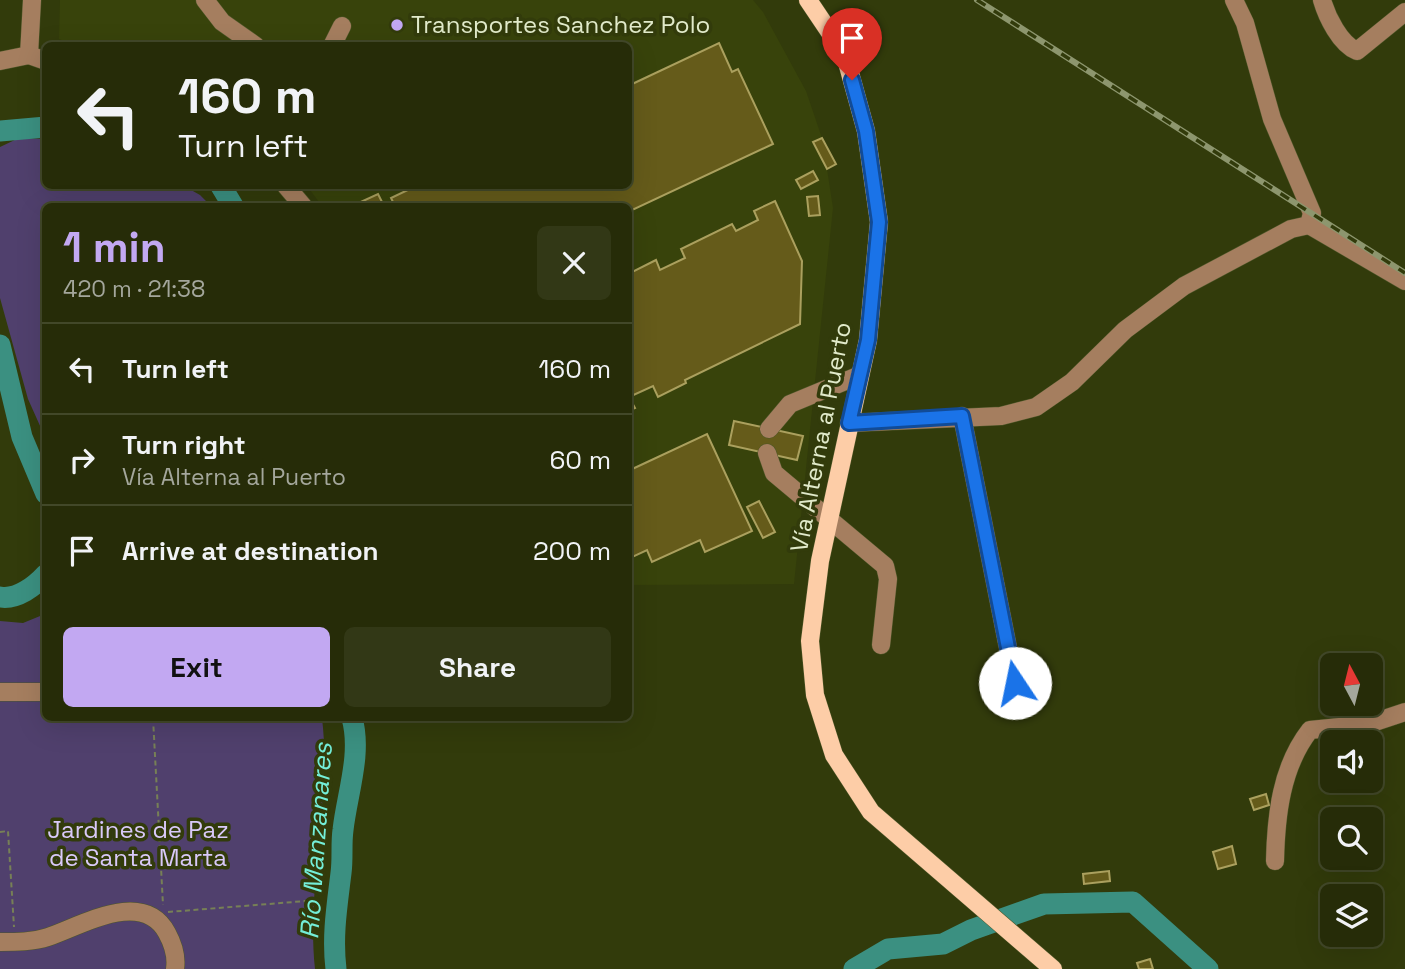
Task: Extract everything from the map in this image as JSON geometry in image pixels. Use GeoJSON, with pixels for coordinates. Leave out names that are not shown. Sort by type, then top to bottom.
{"type":"FeatureCollection","features":[{"type":"Feature","properties":{"kind":"main road","name":"Vía Alterna al Puerto"},"geometry":{"type":"LineString","coordinates":[[808,0],[845,55],[866,131],[879,222],[868,340],[829,522],[810,641],[815,695],[834,755],[871,812],[1053,969]]}},
{"type":"Feature","properties":{"kind":"street"},"geometry":{"type":"LineString","coordinates":[[0,61],[37,58],[32,0]]}},
{"type":"Feature","properties":{"kind":"street"},"geometry":{"type":"LineString","coordinates":[[205,0],[222,22],[250,42]]}},
{"type":"Feature","properties":{"kind":"street"},"geometry":{"type":"LineString","coordinates":[[1234,0],[1245,23],[1272,119],[1312,214],[1308,225]]}},
{"type":"Feature","properties":{"kind":"street"},"geometry":{"type":"LineString","coordinates":[[1322,0],[1325,11],[1348,47],[1357,51],[1405,12]]}},
{"type":"Feature","properties":{"kind":"street"},"geometry":{"type":"LineString","coordinates":[[334,42],[342,26]]}},
{"type":"Feature","properties":{"kind":"street"},"geometry":{"type":"LineString","coordinates":[[289,189],[300,203]]}},
{"type":"Feature","properties":{"kind":"street"},"geometry":{"type":"LineString","coordinates":[[849,423],[1001,416],[1036,407],[1072,382],[1125,330],[1184,286],[1291,229],[1308,225],[1405,281]]}},
{"type":"Feature","properties":{"kind":"street"},"geometry":{"type":"LineString","coordinates":[[769,429],[790,404],[860,375]]}},
{"type":"Feature","properties":{"kind":"street"},"geometry":{"type":"LineString","coordinates":[[962,416],[1015,683]]}},
{"type":"Feature","properties":{"kind":"street"},"geometry":{"type":"LineString","coordinates":[[767,453],[774,473],[829,522],[878,557],[885,566],[888,579],[881,645]]}},
{"type":"Feature","properties":{"kind":"street"},"geometry":{"type":"LineString","coordinates":[[0,692],[42,692]]}},
{"type":"Feature","properties":{"kind":"street"},"geometry":{"type":"LineString","coordinates":[[1275,861],[1280,795],[1301,741],[1310,730],[1369,724],[1405,712]]}},
{"type":"Feature","properties":{"kind":"street"},"geometry":{"type":"LineString","coordinates":[[7,942],[47,937],[103,915],[123,912],[144,914],[164,926],[173,942],[174,969]]}},
{"type":"Feature","properties":{"kind":"path"},"geometry":{"type":"LineString","coordinates":[[153,721],[163,912],[306,901]]}},
{"type":"Feature","properties":{"kind":"path"},"geometry":{"type":"LineString","coordinates":[[0,832],[8,831],[7,942]]}},
{"type":"Feature","properties":{"kind":"shaded area"},"geometry":{"type":"Polygon","coordinates":[[[60,0],[753,0],[763,12],[806,91],[822,138],[813,143],[827,169],[833,208],[794,584],[632,585],[632,203],[320,203],[309,189],[632,189],[632,42],[66,42],[59,39],[60,0]]]}},
{"type":"Feature","properties":{"kind":"green space"},"geometry":{"type":"Polygon","coordinates":[[[19,138],[42,139],[42,189],[189,189],[208,203],[42,203],[42,430],[28,399],[0,298],[0,147],[19,138]]]}},
{"type":"Feature","properties":{"kind":"green space","name":"Jardines de Paz de Santa Marta"},"geometry":{"type":"Polygon","coordinates":[[[42,615],[42,721],[322,721],[324,781],[314,906],[315,969],[0,969],[0,621],[23,623],[42,615]]]}},
{"type":"Feature","properties":{"kind":"building"},"geometry":{"type":"Polygon","coordinates":[[[719,43],[732,72],[738,69],[773,144],[632,210],[632,203],[394,203],[391,198],[410,189],[632,189],[632,84],[719,43]]]}},
{"type":"Feature","properties":{"kind":"building"},"geometry":{"type":"Polygon","coordinates":[[[822,138],[836,164],[827,169],[813,142],[822,138]]]}},
{"type":"Feature","properties":{"kind":"building"},"geometry":{"type":"Polygon","coordinates":[[[813,171],[818,180],[801,189],[796,180],[813,171]]]}},
{"type":"Feature","properties":{"kind":"building"},"geometry":{"type":"Polygon","coordinates":[[[378,194],[382,203],[358,203],[378,194]]]}},
{"type":"Feature","properties":{"kind":"building"},"geometry":{"type":"Polygon","coordinates":[[[818,196],[820,215],[809,216],[807,197],[818,196]]]}},
{"type":"Feature","properties":{"kind":"building"},"geometry":{"type":"Polygon","coordinates":[[[775,201],[802,261],[800,324],[685,380],[686,383],[658,397],[653,386],[632,396],[632,272],[656,260],[660,270],[685,258],[681,249],[732,224],[736,231],[758,220],[754,211],[775,201]]]}},
{"type":"Feature","properties":{"kind":"building"},"geometry":{"type":"Polygon","coordinates":[[[734,421],[803,436],[797,460],[729,445],[734,421]]]}},
{"type":"Feature","properties":{"kind":"building"},"geometry":{"type":"Polygon","coordinates":[[[707,434],[752,531],[705,552],[700,540],[652,562],[647,550],[632,557],[632,469],[707,434]]]}},
{"type":"Feature","properties":{"kind":"building"},"geometry":{"type":"Polygon","coordinates":[[[759,501],[775,532],[763,538],[747,507],[759,501]]]}},
{"type":"Feature","properties":{"kind":"building"},"geometry":{"type":"Polygon","coordinates":[[[1266,794],[1269,805],[1254,810],[1250,799],[1266,794]]]}},
{"type":"Feature","properties":{"kind":"building"},"geometry":{"type":"Polygon","coordinates":[[[1232,846],[1236,864],[1218,869],[1213,852],[1232,846]]]}},
{"type":"Feature","properties":{"kind":"building"},"geometry":{"type":"Polygon","coordinates":[[[1109,871],[1110,881],[1084,884],[1083,874],[1109,871]]]}},
{"type":"Feature","properties":{"kind":"building"},"geometry":{"type":"Polygon","coordinates":[[[1150,959],[1153,969],[1139,969],[1137,963],[1150,959]]]}},
{"type":"Feature","properties":{"kind":"waterway","name":"Río Manzanares"},"geometry":{"type":"LineString","coordinates":[[0,131],[42,127]]}},
{"type":"Feature","properties":{"kind":"waterway","name":"Río Manzanares"},"geometry":{"type":"LineString","coordinates":[[223,189],[231,203]]}},
{"type":"Feature","properties":{"kind":"waterway","name":"Río Manzanares"},"geometry":{"type":"LineString","coordinates":[[0,345],[22,437],[42,484]]}},
{"type":"Feature","properties":{"kind":"waterway","name":"Río Manzanares"},"geometry":{"type":"LineString","coordinates":[[0,597],[19,594],[42,577]]}},
{"type":"Feature","properties":{"kind":"waterway","name":"Río Manzanares"},"geometry":{"type":"LineString","coordinates":[[336,969],[335,933],[342,867],[342,835],[355,760],[353,721]]}},
{"type":"Feature","properties":{"kind":"waterway","name":"Río Manzanares"},"geometry":{"type":"LineString","coordinates":[[854,969],[888,949],[943,944],[971,930],[1044,904],[1133,902],[1208,969]]}},
{"type":"Feature","properties":{"kind":"railway"},"geometry":{"type":"LineString","coordinates":[[977,0],[1405,273]]}},
{"type":"Feature","properties":{"kind":"place","name":"Transportes Sanchez Polo"},"geometry":{"type":"Point","coordinates":[397,25]}},
{"type":"Feature","properties":{"kind":"route"},"geometry":{"type":"LineString","coordinates":[[852,80],[866,131],[879,222],[868,340],[849,423],[962,416],[1015,683]]}}]}
